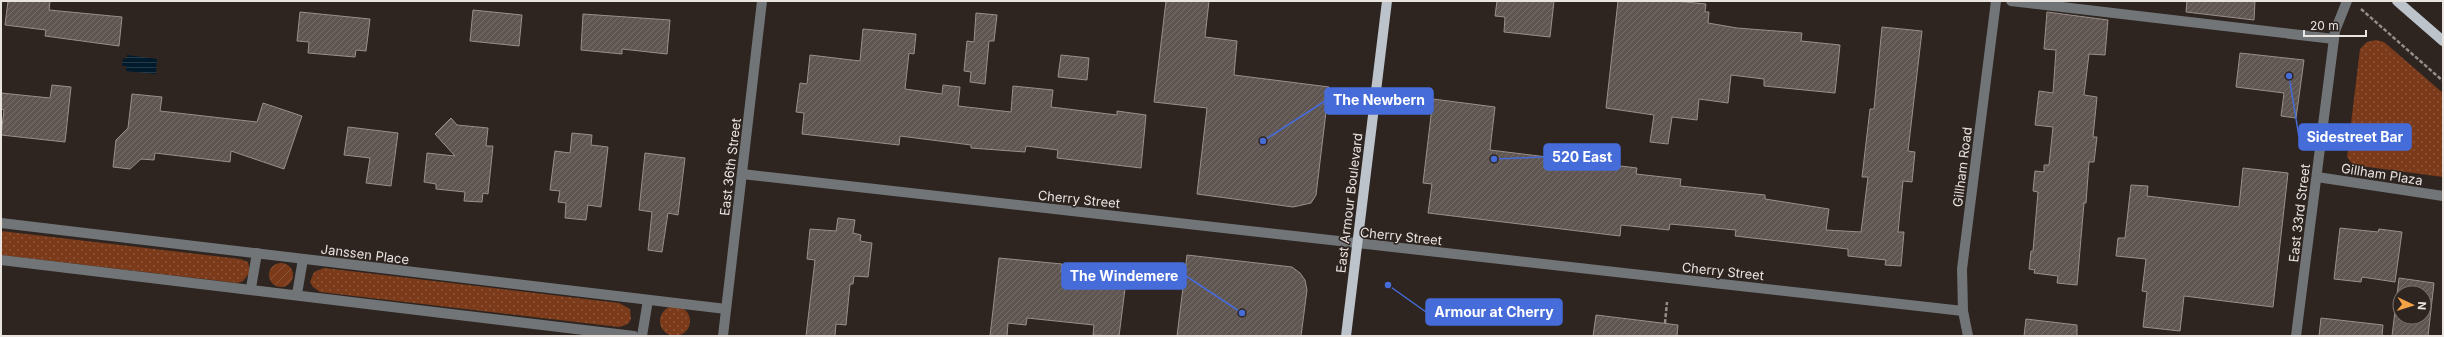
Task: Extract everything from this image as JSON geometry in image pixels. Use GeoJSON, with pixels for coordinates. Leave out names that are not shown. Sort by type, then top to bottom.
{"type":"FeatureCollection","features":[{"type":"Feature","properties":{"kind":"main road","name":"East Armour Boulevard"},"geometry":{"type":"LineString","coordinates":[[1346,336],[1387,1]]}},
{"type":"Feature","properties":{"kind":"main road"},"geometry":{"type":"LineString","coordinates":[[2397,1],[2443,41]]}},
{"type":"Feature","properties":{"kind":"street","name":"East 36th Street"},"geometry":{"type":"LineString","coordinates":[[723,336],[762,1]]}},
{"type":"Feature","properties":{"kind":"street","name":"Gillham Road"},"geometry":{"type":"LineString","coordinates":[[1968,336],[1963,311],[1962,269],[1996,1]]}},
{"type":"Feature","properties":{"kind":"street"},"geometry":{"type":"LineString","coordinates":[[2011,1],[2334,39]]}},
{"type":"Feature","properties":{"kind":"street","name":"East 33rd Street"},"geometry":{"type":"LineString","coordinates":[[2296,336],[2335,30],[2352,3]]}},
{"type":"Feature","properties":{"kind":"street","name":"Cherry Street"},"geometry":{"type":"LineString","coordinates":[[742,174],[1963,311]]}},
{"type":"Feature","properties":{"kind":"street","name":"Gillham Plaza"},"geometry":{"type":"LineString","coordinates":[[2316,177],[2443,196]]}},
{"type":"Feature","properties":{"kind":"street","name":"Janssen Place"},"geometry":{"type":"LineString","coordinates":[[1,224],[726,309]]}},
{"type":"Feature","properties":{"kind":"street"},"geometry":{"type":"LineString","coordinates":[[251,288],[257,253]]}},
{"type":"Feature","properties":{"kind":"street"},"geometry":{"type":"LineString","coordinates":[[1,260],[251,288],[634,336]]}},
{"type":"Feature","properties":{"kind":"street"},"geometry":{"type":"LineString","coordinates":[[297,294],[303,260]]}},
{"type":"Feature","properties":{"kind":"street"},"geometry":{"type":"LineString","coordinates":[[642,336],[648,300]]}},
{"type":"Feature","properties":{"kind":"path"},"geometry":{"type":"LineString","coordinates":[[2352,3],[2443,81]]}},
{"type":"Feature","properties":{"kind":"path"},"geometry":{"type":"LineString","coordinates":[[1665,323],[1667,302]]}},
{"type":"Feature","properties":{"kind":"shaded area"},"geometry":{"type":"Polygon","coordinates":[[[2376,40],[2384,42],[2443,93],[2443,177],[2353,165],[2347,157],[2360,49],[2367,42],[2376,40]]]}},
{"type":"Feature","properties":{"kind":"shaded area"},"geometry":{"type":"Polygon","coordinates":[[[1,231],[240,259],[248,262],[250,272],[243,281],[238,283],[1,255],[1,231]]]}},
{"type":"Feature","properties":{"kind":"shaded area"},"geometry":{"type":"Polygon","coordinates":[[[281,263],[286,264],[292,270],[292,280],[286,286],[281,287],[276,286],[270,280],[269,275],[270,270],[276,264],[281,263]]]}},
{"type":"Feature","properties":{"kind":"shaded area"},"geometry":{"type":"Polygon","coordinates":[[[324,268],[619,303],[630,309],[631,319],[628,324],[619,327],[320,292],[313,287],[310,282],[314,272],[324,268]]]}},
{"type":"Feature","properties":{"kind":"shaded area"},"geometry":{"type":"Polygon","coordinates":[[[675,306],[686,310],[690,321],[686,332],[675,336],[664,332],[660,321],[664,310],[675,306]]]}},
{"type":"Feature","properties":{"kind":"water"},"geometry":{"type":"Polygon","coordinates":[[[127,55],[157,59],[156,74],[126,71],[126,66],[122,66],[123,58],[127,59],[127,55]]]}},
{"type":"Feature","properties":{"kind":"building"},"geometry":{"type":"Polygon","coordinates":[[[8,1],[50,1],[49,10],[122,17],[119,46],[45,36],[46,30],[5,25],[8,1]]]}},
{"type":"Feature","properties":{"kind":"building"},"geometry":{"type":"Polygon","coordinates":[[[1166,1],[1209,1],[1205,37],[1237,41],[1234,75],[1329,87],[1316,195],[1311,203],[1293,207],[1197,194],[1207,108],[1154,102],[1166,1]]]}},
{"type":"Feature","properties":{"kind":"building"},"geometry":{"type":"Polygon","coordinates":[[[1497,1],[1554,1],[1550,37],[1504,32],[1505,17],[1495,16],[1497,1]]]}},
{"type":"Feature","properties":{"kind":"building"},"geometry":{"type":"Polygon","coordinates":[[[1618,1],[1676,1],[1706,4],[1705,12],[1709,12],[1708,23],[1737,28],[1802,33],[1801,41],[1840,45],[1835,93],[1764,86],[1764,79],[1731,75],[1728,103],[1699,99],[1697,120],[1672,117],[1668,144],[1650,142],[1654,115],[1606,108],[1618,1]]]}},
{"type":"Feature","properties":{"kind":"building"},"geometry":{"type":"Polygon","coordinates":[[[2187,1],[2255,1],[2254,20],[2186,12],[2187,1]]]}},
{"type":"Feature","properties":{"kind":"building"},"geometry":{"type":"Polygon","coordinates":[[[473,10],[522,15],[519,46],[470,41],[473,10]]]}},
{"type":"Feature","properties":{"kind":"building"},"geometry":{"type":"Polygon","coordinates":[[[300,12],[370,19],[366,51],[356,50],[355,57],[308,53],[309,42],[297,41],[300,12]]]}},
{"type":"Feature","properties":{"kind":"building"},"geometry":{"type":"Polygon","coordinates":[[[2047,12],[2108,20],[2105,55],[2089,54],[2084,95],[2097,97],[2093,137],[2097,137],[2094,162],[2089,162],[2077,285],[2057,283],[2058,276],[2034,273],[2035,270],[2029,269],[2031,251],[2033,251],[2038,192],[2033,191],[2035,171],[2044,172],[2044,165],[2049,165],[2053,127],[2035,125],[2039,91],[2053,93],[2056,50],[2044,49],[2047,12]]]}},
{"type":"Feature","properties":{"kind":"building"},"geometry":{"type":"Polygon","coordinates":[[[976,13],[997,15],[994,41],[989,41],[985,84],[970,82],[971,72],[964,71],[967,41],[974,42],[976,13]]]}},
{"type":"Feature","properties":{"kind":"building"},"geometry":{"type":"Polygon","coordinates":[[[583,14],[670,20],[667,54],[622,49],[622,54],[581,50],[583,14]]]}},
{"type":"Feature","properties":{"kind":"building"},"geometry":{"type":"Polygon","coordinates":[[[1882,27],[1922,31],[1908,151],[1915,152],[1912,182],[1903,181],[1898,232],[1904,232],[1901,266],[1885,265],[1886,260],[1848,256],[1848,249],[1735,236],[1736,230],[1670,224],[1669,230],[1621,225],[1620,236],[1428,213],[1432,184],[1423,183],[1433,99],[1495,107],[1490,150],[1637,168],[1636,174],[1681,179],[1680,186],[1765,195],[1765,199],[1829,209],[1826,230],[1861,232],[1868,177],[1862,177],[1870,109],[1874,109],[1882,27]]]}},
{"type":"Feature","properties":{"kind":"building"},"geometry":{"type":"Polygon","coordinates":[[[863,29],[916,34],[914,54],[909,53],[905,89],[942,94],[943,85],[960,87],[958,106],[1011,112],[1013,86],[1053,90],[1051,107],[1117,115],[1117,111],[1146,115],[1141,168],[1057,158],[1058,150],[1026,146],[1025,152],[971,148],[971,145],[900,136],[899,145],[802,134],[804,113],[796,112],[800,83],[807,84],[810,55],[860,61],[863,29]]]}},
{"type":"Feature","properties":{"kind":"building"},"geometry":{"type":"Polygon","coordinates":[[[2240,53],[2304,60],[2296,118],[2281,116],[2284,93],[2236,87],[2240,53]]]}},
{"type":"Feature","properties":{"kind":"building"},"geometry":{"type":"Polygon","coordinates":[[[1061,55],[1089,58],[1087,80],[1058,77],[1061,55]]]}},
{"type":"Feature","properties":{"kind":"building"},"geometry":{"type":"Polygon","coordinates":[[[52,85],[71,87],[65,142],[1,135],[4,110],[1,109],[1,93],[50,98],[52,85]]]}},
{"type":"Feature","properties":{"kind":"building"},"geometry":{"type":"Polygon","coordinates":[[[132,94],[162,97],[160,111],[257,122],[263,103],[302,116],[284,169],[231,151],[230,162],[155,153],[154,160],[141,159],[130,169],[113,167],[116,140],[128,128],[132,94]]]}},
{"type":"Feature","properties":{"kind":"building"},"geometry":{"type":"Polygon","coordinates":[[[451,118],[457,125],[488,128],[486,146],[493,146],[488,194],[483,193],[482,202],[464,201],[465,192],[436,189],[436,184],[424,182],[427,153],[455,156],[435,134],[451,118]]]}},
{"type":"Feature","properties":{"kind":"building"},"geometry":{"type":"Polygon","coordinates":[[[348,127],[398,133],[391,186],[366,183],[370,158],[344,155],[348,127]]]}},
{"type":"Feature","properties":{"kind":"building"},"geometry":{"type":"Polygon","coordinates":[[[572,133],[592,135],[591,145],[608,147],[601,207],[588,205],[586,220],[565,218],[566,203],[558,202],[560,191],[550,190],[555,151],[570,153],[572,133]]]}},
{"type":"Feature","properties":{"kind":"building"},"geometry":{"type":"Polygon","coordinates":[[[645,153],[685,158],[678,215],[668,213],[662,252],[648,250],[652,212],[639,210],[645,153]]]}},
{"type":"Feature","properties":{"kind":"building"},"geometry":{"type":"Polygon","coordinates":[[[2243,168],[2288,173],[2273,307],[2184,296],[2180,331],[2143,327],[2147,292],[2142,291],[2146,259],[2116,256],[2118,238],[2125,238],[2131,185],[2148,186],[2147,196],[2239,207],[2243,168]]]}},
{"type":"Feature","properties":{"kind":"building"},"geometry":{"type":"Polygon","coordinates":[[[838,218],[855,220],[853,233],[861,235],[860,241],[872,243],[868,277],[854,276],[853,284],[850,284],[846,325],[836,324],[835,336],[806,336],[815,260],[807,259],[810,229],[836,231],[838,218]]]}},
{"type":"Feature","properties":{"kind":"building"},"geometry":{"type":"Polygon","coordinates":[[[2340,228],[2378,232],[2379,229],[2402,232],[2395,282],[2362,277],[2361,282],[2334,279],[2340,228]]]}},
{"type":"Feature","properties":{"kind":"building"},"geometry":{"type":"Polygon","coordinates":[[[1187,255],[1292,267],[1300,273],[1305,280],[1307,290],[1301,336],[1177,336],[1187,255]]]}},
{"type":"Feature","properties":{"kind":"building"},"geometry":{"type":"Polygon","coordinates":[[[999,258],[1062,264],[1061,272],[1126,281],[1119,336],[1093,335],[1094,325],[1027,318],[1026,325],[1008,323],[1007,336],[990,336],[999,258]]]}},
{"type":"Feature","properties":{"kind":"building"},"geometry":{"type":"Polygon","coordinates":[[[2399,278],[2434,283],[2432,301],[2432,285],[2398,285],[2399,278]]]}},
{"type":"Feature","properties":{"kind":"building"},"geometry":{"type":"Polygon","coordinates":[[[1596,315],[1678,325],[1677,336],[1593,336],[1596,315]]]}},
{"type":"Feature","properties":{"kind":"building"},"geometry":{"type":"Polygon","coordinates":[[[2321,318],[2383,325],[2382,336],[2319,336],[2321,318]]]}},
{"type":"Feature","properties":{"kind":"building"},"geometry":{"type":"Polygon","coordinates":[[[2026,319],[2077,325],[2077,336],[2024,336],[2026,319]]]}},
{"type":"Feature","properties":{"kind":"building"},"geometry":{"type":"Polygon","coordinates":[[[2393,325],[2429,325],[2428,336],[2392,336],[2393,325]]]}},
{"type":"Feature","properties":{"kind":"place","name":"Sidestreet Bar"},"geometry":{"type":"Point","coordinates":[2289,76]}},
{"type":"Feature","properties":{"kind":"place","name":"The Newbern"},"geometry":{"type":"Point","coordinates":[1263,141]}},
{"type":"Feature","properties":{"kind":"place","name":"520 East"},"geometry":{"type":"Point","coordinates":[1494,159]}},
{"type":"Feature","properties":{"kind":"place","name":"Armour at Cherry"},"geometry":{"type":"Point","coordinates":[1388,285]}},
{"type":"Feature","properties":{"kind":"place","name":"The Windemere"},"geometry":{"type":"Point","coordinates":[1242,313]}}]}
